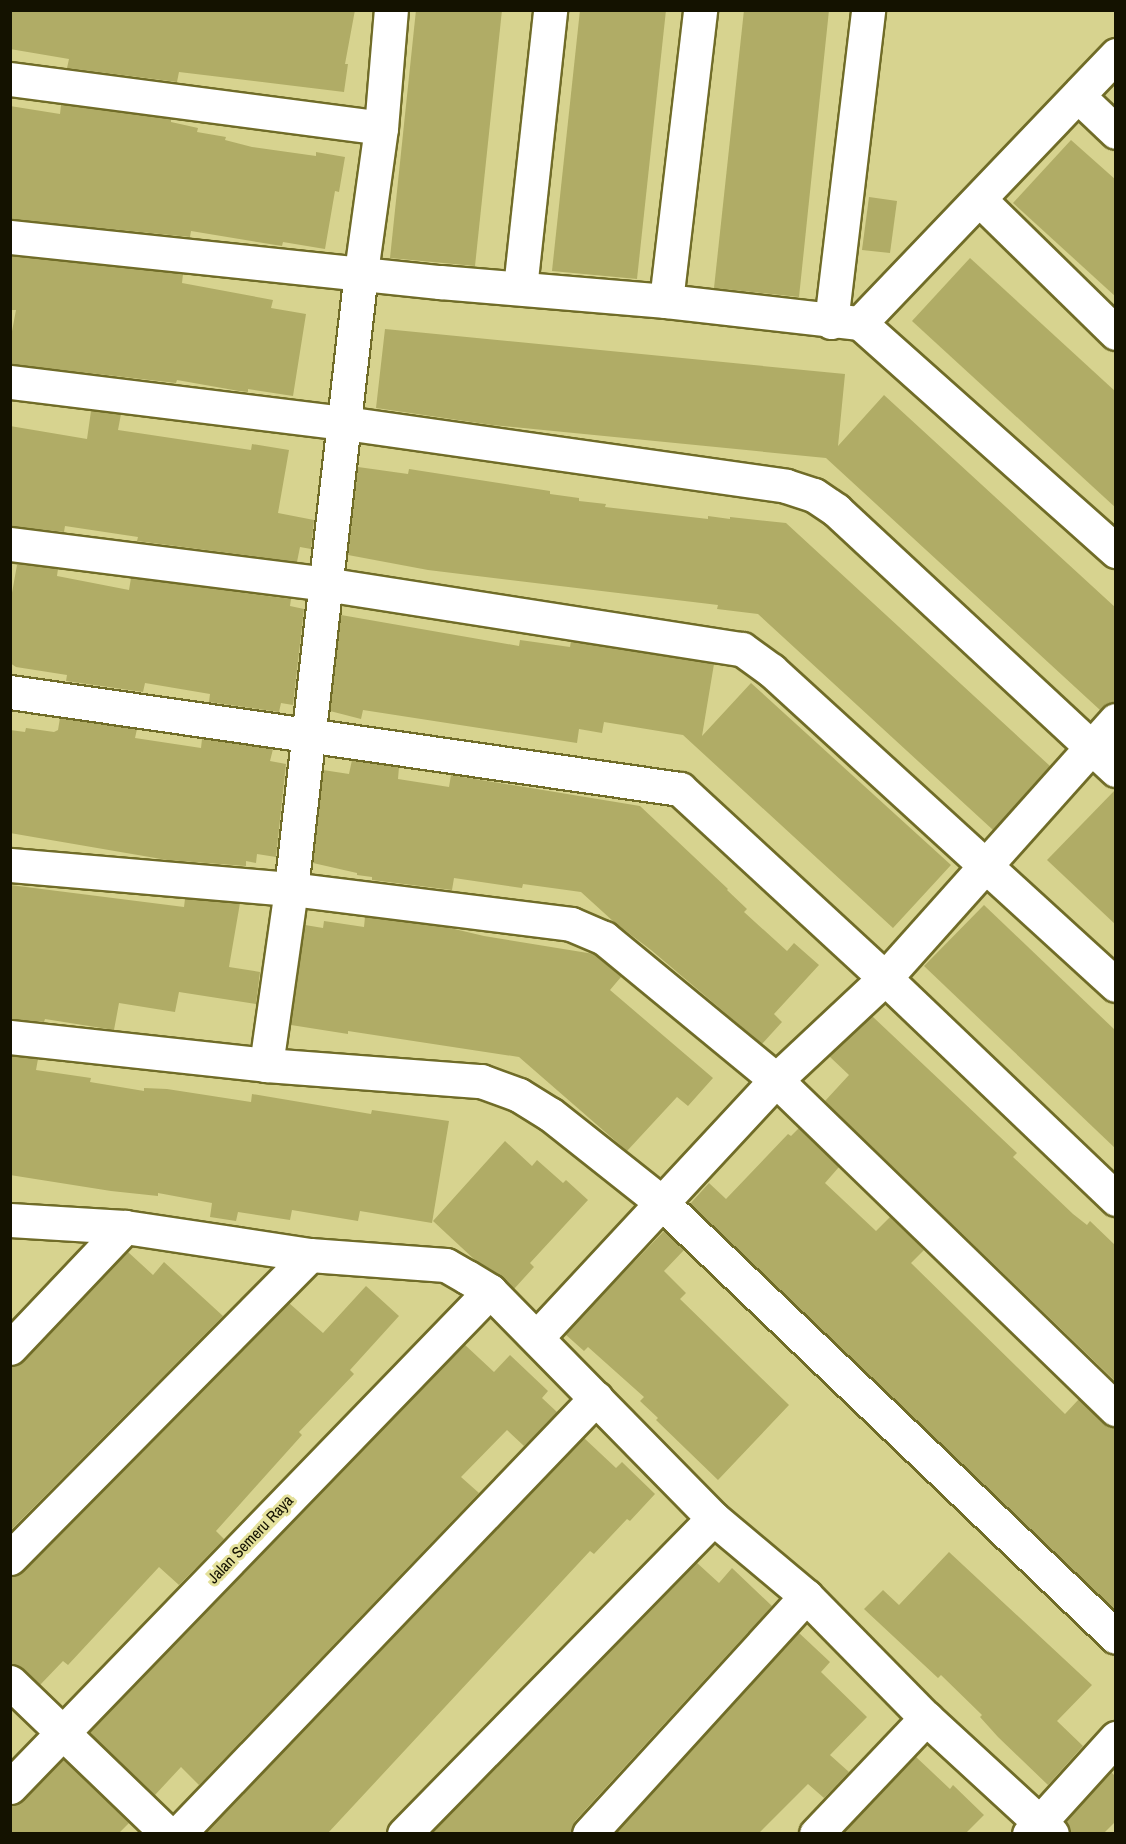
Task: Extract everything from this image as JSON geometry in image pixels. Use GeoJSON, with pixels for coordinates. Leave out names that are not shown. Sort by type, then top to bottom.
{"type":"FeatureCollection","features":[{"type":"Feature","properties":{"kind":"street"},"geometry":{"type":"LineString","coordinates":[[266,1065],[291,889],[306,733],[345,423],[361,272],[381,128],[391,10]]}},
{"type":"Feature","properties":{"kind":"street"},"geometry":{"type":"LineString","coordinates":[[520,288],[550,10]]}},
{"type":"Feature","properties":{"kind":"street"},"geometry":{"type":"LineString","coordinates":[[666,301],[700,10]]}},
{"type":"Feature","properties":{"kind":"street"},"geometry":{"type":"LineString","coordinates":[[845,322],[868,10]]}},
{"type":"Feature","properties":{"kind":"street"},"geometry":{"type":"LineString","coordinates":[[845,322],[980,200],[1116,55]]}},
{"type":"Feature","properties":{"kind":"street"},"geometry":{"type":"LineString","coordinates":[[10,79],[381,128]]}},
{"type":"Feature","properties":{"kind":"street"},"geometry":{"type":"LineString","coordinates":[[1078,96],[1116,132]]}},
{"type":"Feature","properties":{"kind":"street"},"geometry":{"type":"LineString","coordinates":[[980,200],[1116,333]]}},
{"type":"Feature","properties":{"kind":"street"},"geometry":{"type":"LineString","coordinates":[[10,237],[666,301],[845,322],[1116,551]]}},
{"type":"Feature","properties":{"kind":"street"},"geometry":{"type":"LineString","coordinates":[[10,382],[345,423],[786,486],[813,495],[836,510],[1116,770]]}},
{"type":"Feature","properties":{"kind":"street"},"geometry":{"type":"LineString","coordinates":[[10,544],[325,584],[742,649],[771,670],[985,868],[1116,985]]}},
{"type":"Feature","properties":{"kind":"street"},"geometry":{"type":"LineString","coordinates":[[10,692],[306,733],[680,789],[885,978],[1116,1199]]}},
{"type":"Feature","properties":{"kind":"street"},"geometry":{"type":"LineString","coordinates":[[537,1337],[660,1202],[776,1080],[885,978],[1116,720]]}},
{"type":"Feature","properties":{"kind":"street"},"geometry":{"type":"LineString","coordinates":[[10,865],[291,889],[571,924],[603,938],[776,1080],[1116,1408]]}},
{"type":"Feature","properties":{"kind":"street"},"geometry":{"type":"LineString","coordinates":[[10,1036],[266,1065],[482,1082],[519,1095],[550,1114],[660,1202],[1116,1637]]}},
{"type":"Feature","properties":{"kind":"street"},"geometry":{"type":"LineString","coordinates":[[10,1220],[125,1227],[310,1255],[446,1265],[490,1291],[713,1518],[806,1596],[1040,1830],[1116,1738]]}},
{"type":"Feature","properties":{"kind":"street"},"geometry":{"type":"LineString","coordinates":[[10,1348],[125,1227]]}},
{"type":"Feature","properties":{"kind":"street"},"geometry":{"type":"LineString","coordinates":[[10,1558],[310,1255]]}},
{"type":"Feature","properties":{"kind":"street","name":"Jalan Semeru Raya"},"geometry":{"type":"LineString","coordinates":[[10,1787],[490,1291]]}},
{"type":"Feature","properties":{"kind":"street"},"geometry":{"type":"LineString","coordinates":[[178,1833],[596,1398]]}},
{"type":"Feature","properties":{"kind":"street"},"geometry":{"type":"LineString","coordinates":[[404,1833],[713,1518]]}},
{"type":"Feature","properties":{"kind":"street"},"geometry":{"type":"LineString","coordinates":[[589,1833],[806,1596]]}},
{"type":"Feature","properties":{"kind":"street"},"geometry":{"type":"LineString","coordinates":[[10,1682],[168,1833]]}},
{"type":"Feature","properties":{"kind":"street"},"geometry":{"type":"LineString","coordinates":[[816,1833],[926,1718]]}},
{"type":"Feature","properties":{"kind":"building"},"geometry":{"type":"Polygon","coordinates":[[[10,10],[355,10],[345,64],[348,64],[344,92],[179,72],[177,82],[67,68],[69,59],[10,49],[10,10]]]}},
{"type":"Feature","properties":{"kind":"building"},"geometry":{"type":"Polygon","coordinates":[[[416,10],[502,10],[475,266],[390,258],[416,10]]]}},
{"type":"Feature","properties":{"kind":"building"},"geometry":{"type":"Polygon","coordinates":[[[580,10],[666,10],[637,279],[552,271],[580,10]]]}},
{"type":"Feature","properties":{"kind":"building"},"geometry":{"type":"Polygon","coordinates":[[[744,10],[829,10],[799,297],[714,288],[744,10]]]}},
{"type":"Feature","properties":{"kind":"building"},"geometry":{"type":"Polygon","coordinates":[[[61,105],[171,119],[171,122],[198,128],[197,132],[226,137],[225,140],[252,147],[316,156],[316,152],[345,157],[339,192],[335,191],[325,249],[283,242],[282,246],[191,231],[190,237],[10,219],[10,106],[60,114],[61,105]]]}},
{"type":"Feature","properties":{"kind":"building"},"geometry":{"type":"Polygon","coordinates":[[[1071,140],[1116,180],[1116,297],[1013,203],[1071,140]]]}},
{"type":"Feature","properties":{"kind":"building"},"geometry":{"type":"Polygon","coordinates":[[[869,197],[897,201],[890,253],[862,250],[869,197]]]}},
{"type":"Feature","properties":{"kind":"building"},"geometry":{"type":"Polygon","coordinates":[[[10,256],[183,274],[182,283],[273,300],[271,308],[306,314],[293,396],[248,389],[248,392],[239,391],[177,380],[176,383],[10,364],[10,342],[16,310],[10,310],[10,256]]]}},
{"type":"Feature","properties":{"kind":"building"},"geometry":{"type":"Polygon","coordinates":[[[970,258],[1116,392],[1116,508],[912,321],[970,258]]]}},
{"type":"Feature","properties":{"kind":"building"},"geometry":{"type":"Polygon","coordinates":[[[385,329],[845,374],[838,446],[884,395],[1116,608],[1116,702],[1100,710],[826,458],[492,425],[376,408],[385,329]]]}},
{"type":"Feature","properties":{"kind":"building"},"geometry":{"type":"Polygon","coordinates":[[[91,411],[121,414],[118,430],[251,450],[252,444],[289,450],[278,513],[314,520],[311,549],[300,547],[297,562],[137,541],[138,537],[65,526],[64,532],[10,526],[10,426],[87,439],[91,411]]]}},
{"type":"Feature","properties":{"kind":"building"},"geometry":{"type":"Polygon","coordinates":[[[358,467],[408,474],[409,469],[550,491],[550,494],[579,498],[579,501],[606,504],[605,507],[708,519],[708,516],[730,519],[730,517],[786,523],[1050,766],[993,830],[758,614],[717,609],[718,605],[428,570],[348,555],[358,467]]]}},
{"type":"Feature","properties":{"kind":"building"},"geometry":{"type":"Polygon","coordinates":[[[10,563],[58,569],[57,576],[129,590],[131,578],[291,599],[290,606],[304,609],[293,705],[281,703],[279,712],[209,702],[210,694],[145,683],[143,692],[66,681],[67,675],[16,667],[10,663],[10,604],[17,565],[10,563]]]}},
{"type":"Feature","properties":{"kind":"building"},"geometry":{"type":"Polygon","coordinates":[[[341,615],[519,646],[520,640],[570,647],[571,641],[714,664],[702,736],[751,683],[951,865],[893,928],[683,735],[604,722],[602,733],[579,729],[577,743],[363,710],[361,719],[330,711],[341,615]]]}},
{"type":"Feature","properties":{"kind":"building"},"geometry":{"type":"Polygon","coordinates":[[[60,718],[137,729],[135,738],[201,748],[202,739],[273,749],[270,761],[286,764],[276,857],[257,854],[256,863],[246,861],[246,866],[167,860],[10,833],[10,730],[25,732],[26,728],[54,732],[58,730],[60,718]]]}},
{"type":"Feature","properties":{"kind":"building"},"geometry":{"type":"Polygon","coordinates":[[[352,760],[399,767],[398,779],[449,787],[451,775],[640,806],[728,889],[747,909],[744,912],[787,951],[794,943],[819,965],[774,1014],[782,1022],[762,1044],[581,892],[523,884],[522,888],[454,878],[452,890],[372,880],[372,877],[313,863],[323,770],[349,774],[352,760]]]}},
{"type":"Feature","properties":{"kind":"building"},"geometry":{"type":"Polygon","coordinates":[[[1116,789],[1116,925],[1047,860],[1116,789]]]}},
{"type":"Feature","properties":{"kind":"building"},"geometry":{"type":"Polygon","coordinates":[[[10,885],[184,907],[185,899],[240,903],[229,967],[260,972],[256,1004],[179,992],[175,1012],[119,1003],[114,1030],[45,1019],[44,1022],[10,1019],[10,885]]]}},
{"type":"Feature","properties":{"kind":"building"},"geometry":{"type":"Polygon","coordinates":[[[984,905],[1116,1031],[1116,1149],[924,966],[984,905]]]}},
{"type":"Feature","properties":{"kind":"building"},"geometry":{"type":"Polygon","coordinates":[[[365,917],[446,927],[484,936],[594,954],[621,977],[610,990],[713,1078],[688,1106],[677,1097],[627,1151],[519,1057],[348,1031],[348,1034],[291,1025],[305,925],[323,928],[324,921],[364,927],[365,917]]]}},
{"type":"Feature","properties":{"kind":"building"},"geometry":{"type":"Polygon","coordinates":[[[872,1016],[1017,1153],[1013,1157],[1073,1214],[1087,1225],[1090,1221],[1116,1246],[1116,1382],[825,1101],[849,1075],[829,1056],[872,1016]]]}},
{"type":"Feature","properties":{"kind":"building"},"geometry":{"type":"Polygon","coordinates":[[[10,1056],[38,1059],[36,1070],[91,1078],[90,1082],[144,1091],[144,1088],[167,1089],[251,1102],[252,1094],[371,1114],[372,1110],[449,1121],[432,1223],[360,1211],[358,1221],[292,1210],[290,1220],[238,1212],[236,1221],[210,1217],[212,1203],[158,1193],[158,1196],[111,1191],[10,1175],[10,1056]]]}},
{"type":"Feature","properties":{"kind":"building"},"geometry":{"type":"Polygon","coordinates":[[[799,1128],[839,1167],[825,1183],[876,1231],[890,1217],[924,1250],[911,1263],[1065,1414],[1079,1399],[1103,1422],[1116,1427],[1116,1611],[690,1204],[709,1183],[726,1199],[788,1134],[791,1136],[799,1128]]]}},
{"type":"Feature","properties":{"kind":"building"},"geometry":{"type":"Polygon","coordinates":[[[505,1141],[532,1166],[537,1160],[563,1183],[566,1180],[588,1200],[530,1263],[534,1267],[514,1289],[500,1275],[475,1260],[433,1221],[505,1141]]]}},
{"type":"Feature","properties":{"kind":"building"},"geometry":{"type":"Polygon","coordinates":[[[664,1231],[684,1250],[664,1271],[686,1293],[680,1299],[789,1405],[718,1480],[656,1420],[658,1418],[640,1401],[644,1397],[588,1347],[584,1351],[565,1334],[664,1231]]]}},
{"type":"Feature","properties":{"kind":"building"},"geometry":{"type":"Polygon","coordinates":[[[128,1252],[153,1275],[164,1262],[223,1316],[10,1531],[10,1366],[24,1361],[128,1252]]]}},
{"type":"Feature","properties":{"kind":"building"},"geometry":{"type":"Polygon","coordinates":[[[366,1286],[399,1316],[350,1370],[354,1374],[299,1432],[302,1435],[216,1531],[224,1539],[179,1585],[159,1567],[68,1665],[63,1661],[40,1685],[23,1668],[11,1664],[10,1576],[23,1571],[289,1303],[323,1333],[366,1286]]]}},
{"type":"Feature","properties":{"kind":"building"},"geometry":{"type":"Polygon","coordinates":[[[464,1344],[494,1372],[510,1355],[548,1391],[542,1398],[557,1412],[524,1446],[507,1430],[461,1477],[479,1493],[199,1785],[181,1767],[155,1795],[89,1732],[464,1344]]]}},
{"type":"Feature","properties":{"kind":"building"},"geometry":{"type":"Polygon","coordinates":[[[584,1438],[616,1468],[622,1462],[655,1494],[630,1521],[627,1519],[594,1554],[590,1551],[328,1833],[204,1833],[584,1438]]]}},
{"type":"Feature","properties":{"kind":"building"},"geometry":{"type":"Polygon","coordinates":[[[949,1552],[1092,1685],[1057,1721],[1083,1746],[1048,1785],[998,1737],[980,1717],[982,1715],[941,1675],[938,1678],[864,1609],[883,1590],[899,1605],[949,1552]]]}},
{"type":"Feature","properties":{"kind":"building"},"geometry":{"type":"Polygon","coordinates":[[[696,1562],[719,1583],[732,1568],[772,1606],[575,1821],[571,1833],[431,1833],[696,1562]]]}},
{"type":"Feature","properties":{"kind":"building"},"geometry":{"type":"Polygon","coordinates":[[[798,1632],[830,1662],[821,1672],[867,1717],[830,1755],[849,1772],[824,1798],[808,1784],[759,1833],[615,1833],[798,1632]]]}},
{"type":"Feature","properties":{"kind":"building"},"geometry":{"type":"Polygon","coordinates":[[[915,1756],[950,1789],[953,1785],[984,1815],[966,1833],[842,1833],[915,1756]]]}},
{"type":"Feature","properties":{"kind":"building"},"geometry":{"type":"Polygon","coordinates":[[[63,1759],[129,1823],[119,1833],[10,1833],[10,1805],[23,1800],[63,1759]]]}},
{"type":"Feature","properties":{"kind":"building"},"geometry":{"type":"Polygon","coordinates":[[[1111,1772],[1116,1777],[1116,1821],[1104,1833],[1070,1833],[1066,1822],[1111,1772]]]}}]}
